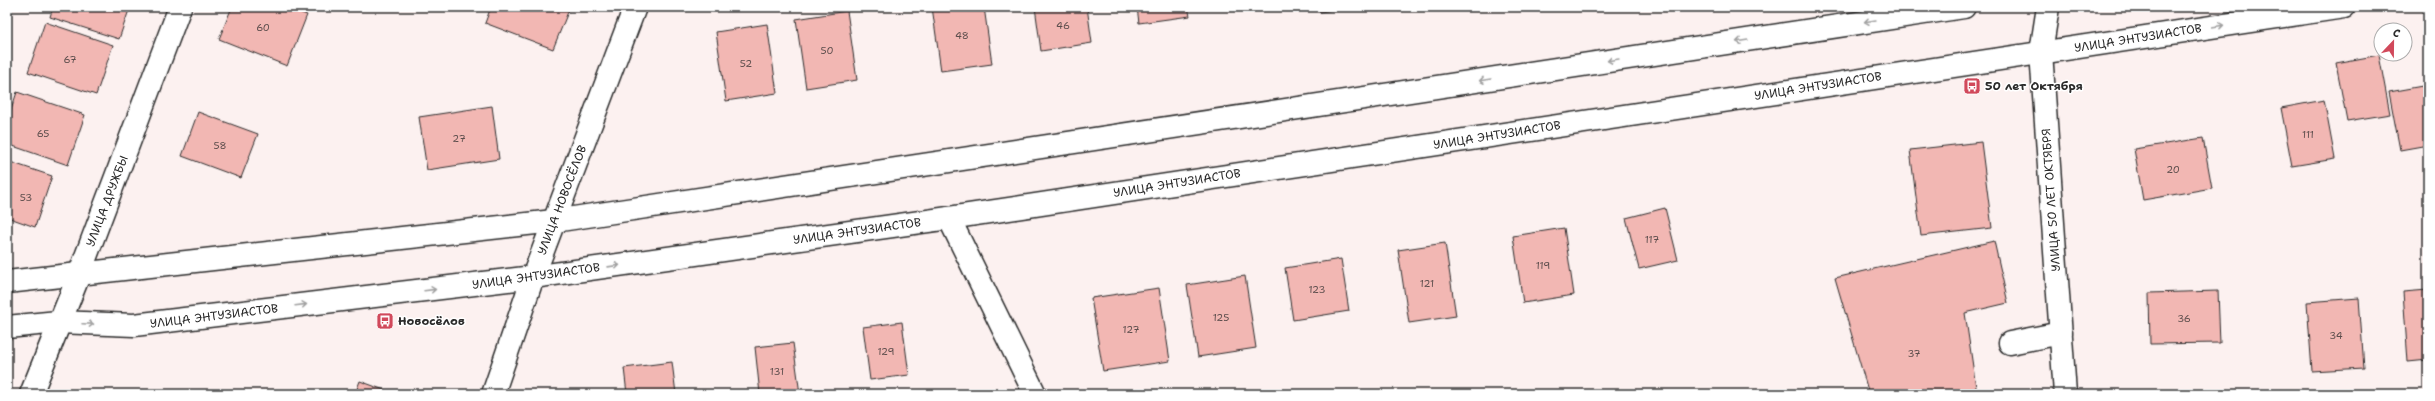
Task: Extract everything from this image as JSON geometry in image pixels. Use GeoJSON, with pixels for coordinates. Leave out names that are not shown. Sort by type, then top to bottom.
{"type":"FeatureCollection","features":[{"type":"Feature","properties":{"kind":"main road","name":"УЛИЦА ДРУЖБЫ"},"geometry":{"type":"LineString","coordinates":[[31,394],[58,322],[79,275],[180,7]]}},
{"type":"Feature","properties":{"kind":"main road","name":"УЛИЦА НОВОСЁЛОВ"},"geometry":{"type":"LineString","coordinates":[[493,394],[533,277],[635,7]]}},
{"type":"Feature","properties":{"kind":"main road"},"geometry":{"type":"LineString","coordinates":[[7,282],[554,221],[1964,7]]}},
{"type":"Feature","properties":{"kind":"main road","name":"УЛИЦА 50 ЛЕТ ОКТЯБРЯ"},"geometry":{"type":"LineString","coordinates":[[2048,7],[2041,52],[2065,394]]}},
{"type":"Feature","properties":{"kind":"main road","name":"УЛИЦА ЭНТУЗИАСТОВ"},"geometry":{"type":"LineString","coordinates":[[7,327],[58,322],[134,325],[533,277],[949,218],[2344,7]]}},
{"type":"Feature","properties":{"kind":"main road"},"geometry":{"type":"LineString","coordinates":[[949,218],[1035,394]]}},
{"type":"Feature","properties":{"kind":"main road"},"geometry":{"type":"LineString","coordinates":[[2010,343],[2061,333]]}},
{"type":"Feature","properties":{"kind":"building"},"geometry":{"type":"Polygon","coordinates":[[[53,7],[130,7],[119,39],[50,17],[53,7]]]}},
{"type":"Feature","properties":{"kind":"building"},"geometry":{"type":"Polygon","coordinates":[[[232,7],[285,7],[307,15],[287,66],[219,39],[232,7]]]}},
{"type":"Feature","properties":{"kind":"building"},"geometry":{"type":"Polygon","coordinates":[[[491,7],[570,7],[553,49],[485,23],[491,7]]]}},
{"type":"Feature","properties":{"kind":"building"},"geometry":{"type":"Polygon","coordinates":[[[932,7],[984,7],[992,64],[941,71],[932,7]]]}},
{"type":"Feature","properties":{"kind":"building"},"geometry":{"type":"Polygon","coordinates":[[[1035,7],[1087,7],[1092,43],[1041,51],[1035,7]]]}},
{"type":"Feature","properties":{"kind":"building"},"geometry":{"type":"Polygon","coordinates":[[[1137,7],[1188,7],[1190,16],[1139,23],[1137,7]]]}},
{"type":"Feature","properties":{"kind":"building"},"geometry":{"type":"Polygon","coordinates":[[[1234,7],[1257,7],[1235,10],[1234,7]]]}},
{"type":"Feature","properties":{"kind":"building"},"geometry":{"type":"Polygon","coordinates":[[[1319,7],[1355,7],[1320,12],[1319,7]]]}},
{"type":"Feature","properties":{"kind":"building"},"geometry":{"type":"Polygon","coordinates":[[[847,11],[857,80],[806,88],[796,19],[847,11]]]}},
{"type":"Feature","properties":{"kind":"building"},"geometry":{"type":"Polygon","coordinates":[[[45,22],[113,45],[96,95],[28,72],[45,22]]]}},
{"type":"Feature","properties":{"kind":"building"},"geometry":{"type":"Polygon","coordinates":[[[767,24],[777,93],[726,101],[716,32],[767,24]]]}},
{"type":"Feature","properties":{"kind":"building"},"geometry":{"type":"Polygon","coordinates":[[[2373,56],[2373,62],[2380,62],[2390,114],[2347,121],[2336,63],[2373,56]]]}},
{"type":"Feature","properties":{"kind":"building"},"geometry":{"type":"Polygon","coordinates":[[[2428,85],[2428,145],[2400,150],[2389,92],[2428,85]]]}},
{"type":"Feature","properties":{"kind":"building"},"geometry":{"type":"Polygon","coordinates":[[[17,92],[85,115],[68,165],[7,144],[7,122],[17,92]]]}},
{"type":"Feature","properties":{"kind":"building"},"geometry":{"type":"Polygon","coordinates":[[[2324,100],[2335,159],[2292,166],[2281,108],[2324,100]]]}},
{"type":"Feature","properties":{"kind":"building"},"geometry":{"type":"Polygon","coordinates":[[[492,106],[499,159],[427,170],[419,117],[492,106]]]}},
{"type":"Feature","properties":{"kind":"building"},"geometry":{"type":"Polygon","coordinates":[[[198,112],[258,134],[241,178],[182,156],[198,112]]]}},
{"type":"Feature","properties":{"kind":"building"},"geometry":{"type":"Polygon","coordinates":[[[2203,138],[2212,188],[2143,200],[2134,149],[2203,138]]]}},
{"type":"Feature","properties":{"kind":"building"},"geometry":{"type":"Polygon","coordinates":[[[1981,142],[1992,228],[1921,236],[1910,150],[1981,142]]]}},
{"type":"Feature","properties":{"kind":"building"},"geometry":{"type":"Polygon","coordinates":[[[7,161],[52,176],[35,227],[7,217],[7,161]]]}},
{"type":"Feature","properties":{"kind":"building"},"geometry":{"type":"Polygon","coordinates":[[[1665,208],[1678,260],[1639,269],[1626,218],[1665,208]]]}},
{"type":"Feature","properties":{"kind":"building"},"geometry":{"type":"Polygon","coordinates":[[[1564,228],[1574,295],[1523,303],[1513,236],[1564,228]]]}},
{"type":"Feature","properties":{"kind":"building"},"geometry":{"type":"Polygon","coordinates":[[[1994,241],[2008,303],[1965,313],[1977,394],[1869,394],[1835,278],[1994,241]]]}},
{"type":"Feature","properties":{"kind":"building"},"geometry":{"type":"Polygon","coordinates":[[[1445,243],[1456,316],[1409,323],[1398,250],[1445,243]]]}},
{"type":"Feature","properties":{"kind":"building"},"geometry":{"type":"Polygon","coordinates":[[[1341,259],[1349,311],[1293,320],[1285,268],[1341,259]]]}},
{"type":"Feature","properties":{"kind":"building"},"geometry":{"type":"Polygon","coordinates":[[[1245,276],[1256,348],[1198,357],[1187,285],[1245,276]]]}},
{"type":"Feature","properties":{"kind":"building"},"geometry":{"type":"Polygon","coordinates":[[[1159,288],[1170,361],[1103,371],[1091,298],[1159,288]]]}},
{"type":"Feature","properties":{"kind":"building"},"geometry":{"type":"Polygon","coordinates":[[[2428,290],[2428,360],[2408,362],[2403,292],[2428,290]]]}},
{"type":"Feature","properties":{"kind":"building"},"geometry":{"type":"Polygon","coordinates":[[[2218,291],[2220,343],[2150,344],[2149,293],[2218,291]]]}},
{"type":"Feature","properties":{"kind":"building"},"geometry":{"type":"Polygon","coordinates":[[[2359,298],[2364,368],[2312,371],[2307,302],[2359,298]]]}},
{"type":"Feature","properties":{"kind":"building"},"geometry":{"type":"Polygon","coordinates":[[[902,322],[909,375],[870,380],[863,327],[902,322]]]}},
{"type":"Feature","properties":{"kind":"building"},"geometry":{"type":"Polygon","coordinates":[[[793,343],[800,394],[760,394],[755,347],[793,343]]]}},
{"type":"Feature","properties":{"kind":"building"},"geometry":{"type":"Polygon","coordinates":[[[672,362],[676,394],[627,394],[624,368],[672,362]]]}},
{"type":"Feature","properties":{"kind":"building"},"geometry":{"type":"Polygon","coordinates":[[[360,381],[395,394],[355,394],[360,381]]]}},
{"type":"Feature","properties":{"kind":"place","name":"50 лет Октября"},"geometry":{"type":"Point","coordinates":[1972,86]}},
{"type":"Feature","properties":{"kind":"place","name":"Новосёлов"},"geometry":{"type":"Point","coordinates":[385,321]}}]}
